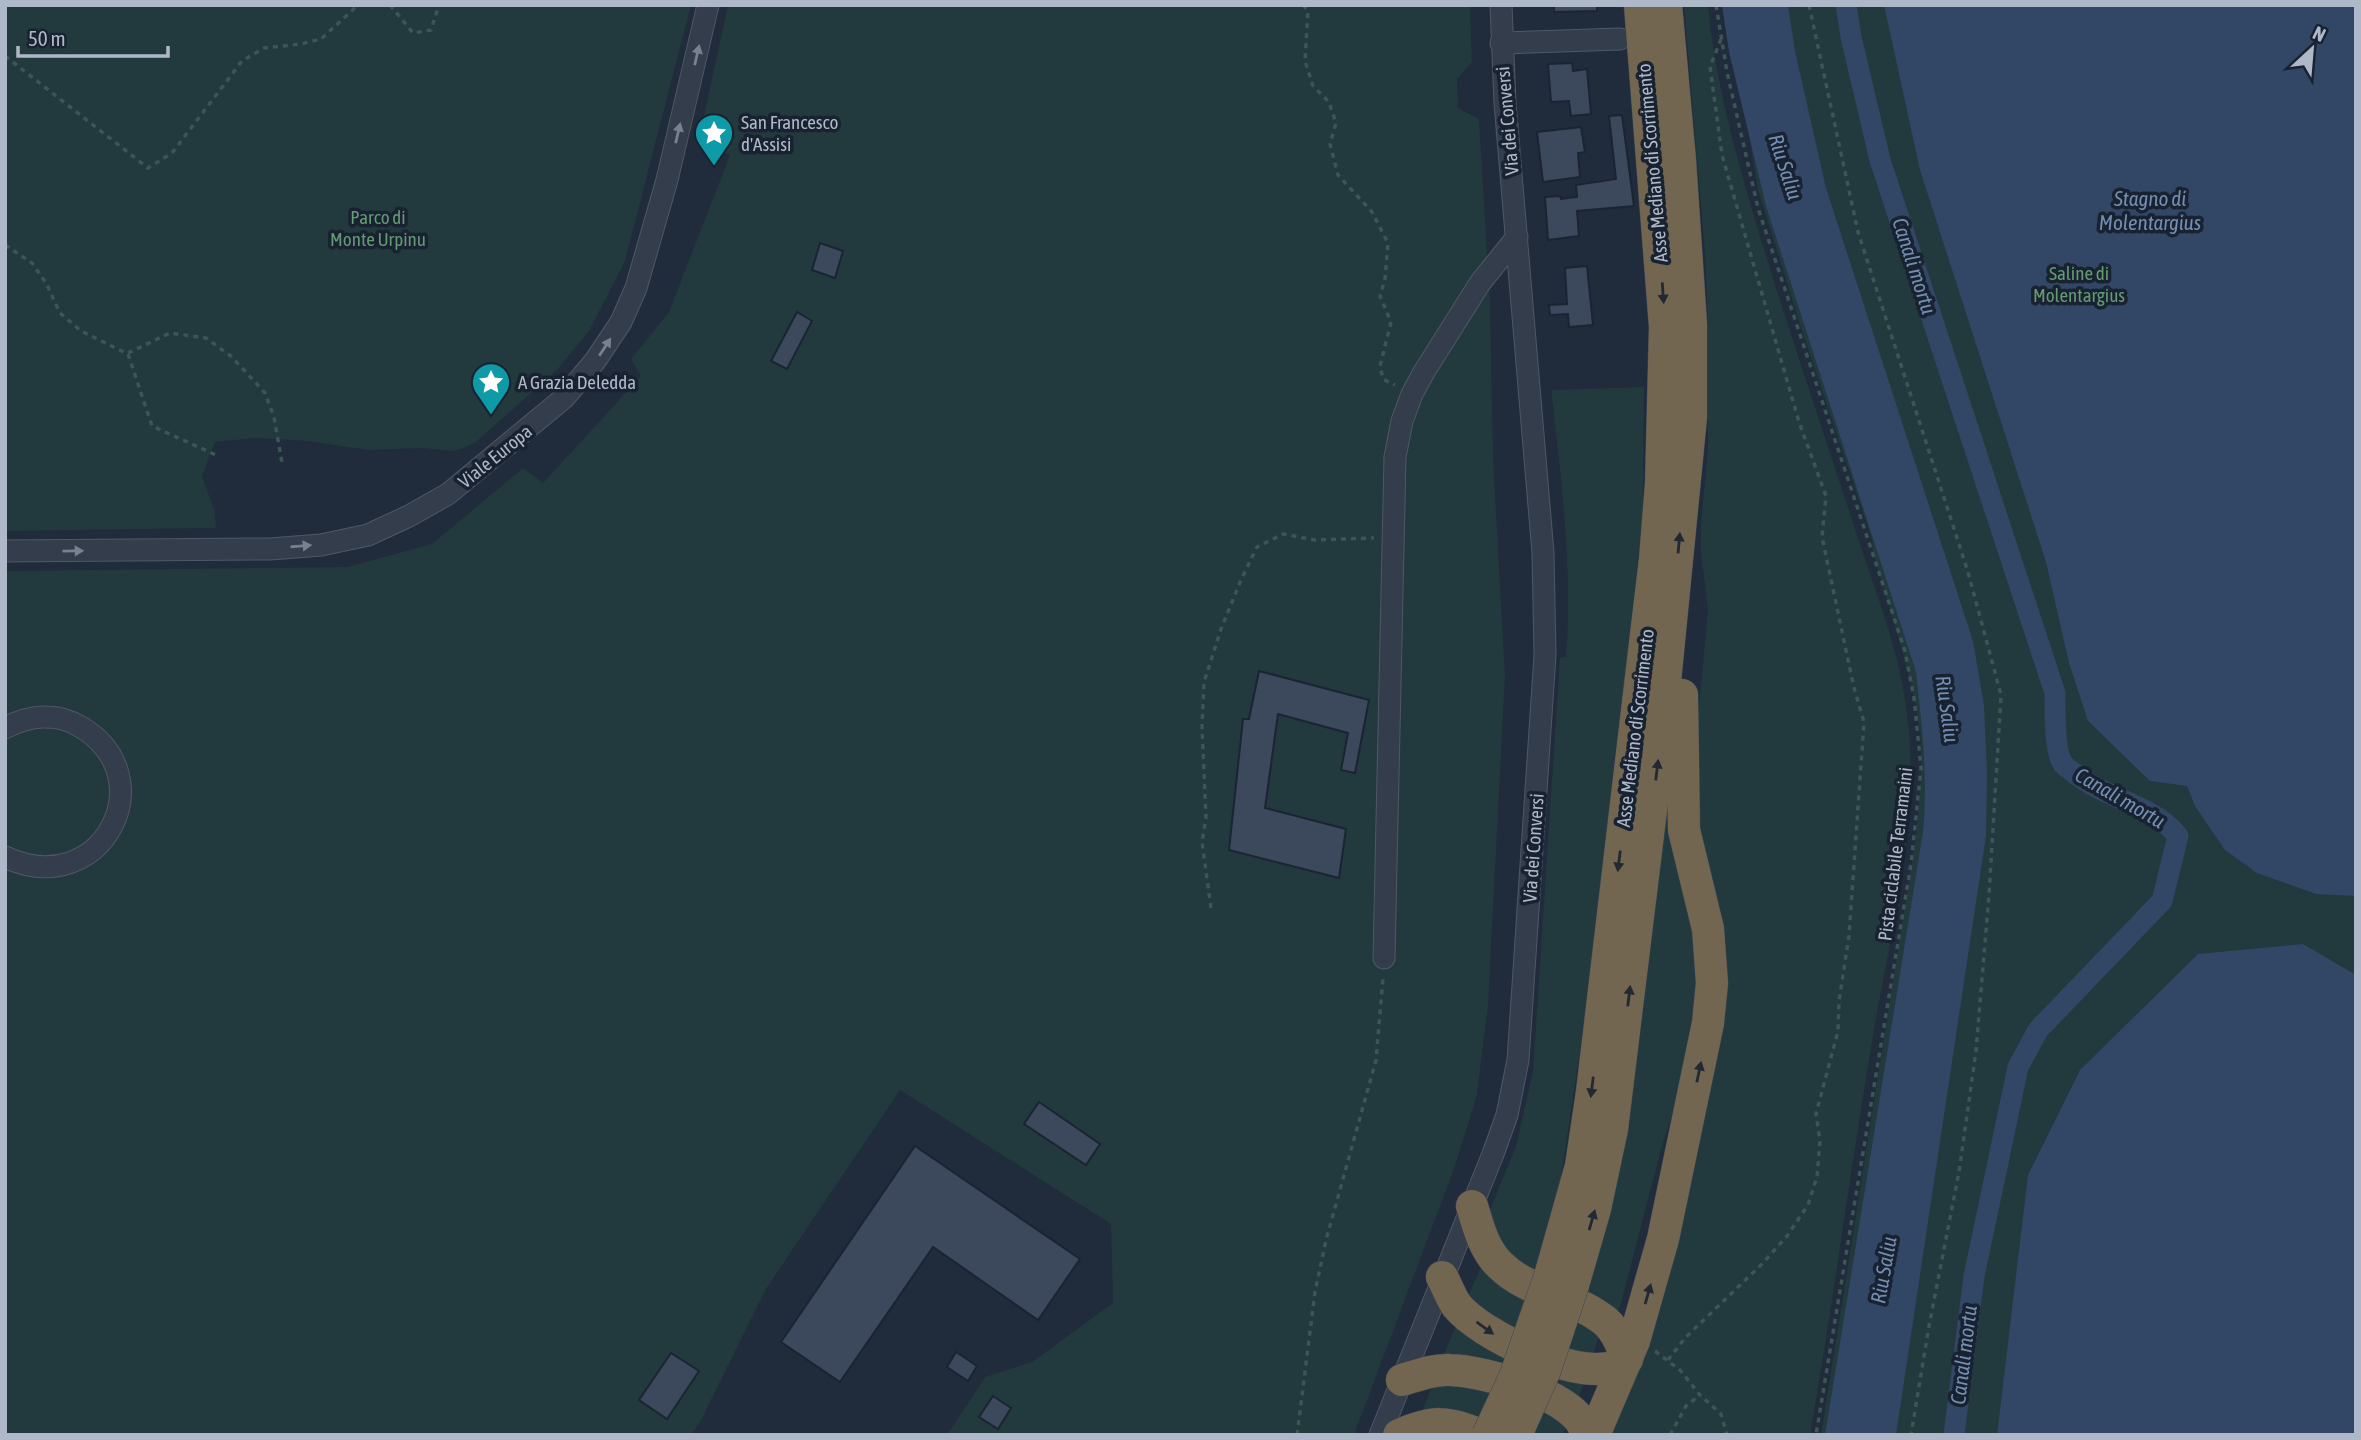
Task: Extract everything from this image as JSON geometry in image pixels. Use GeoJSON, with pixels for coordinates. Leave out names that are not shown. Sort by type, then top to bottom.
{"type":"FeatureCollection","features":[{"type":"Feature","properties":{"kind":"highway","name":"Asse Mediano di Scorrimento"},"geometry":{"type":"LineString","coordinates":[[1516,1435],[1545,1370],[1581,1166],[1655,559],[1660,496],[1665,327],[1640,5]]}},
{"type":"Feature","properties":{"kind":"highway","name":"Asse Mediano di Scorrimento"},"geometry":{"type":"LineString","coordinates":[[1488,1435],[1595,1209],[1612,1129],[1651,819],[1691,417],[1691,324],[1666,5]]}},
{"type":"Feature","properties":{"kind":"highway"},"geometry":{"type":"LineString","coordinates":[[1594,1435],[1631,1350],[1663,1240],[1708,1023],[1712,983],[1708,929],[1684,830],[1682,678],[1668,660]]}},
{"type":"Feature","properties":{"kind":"highway"},"geometry":{"type":"LineString","coordinates":[[1472,1206],[1482,1238],[1499,1264],[1524,1283],[1602,1318],[1631,1350]]}},
{"type":"Feature","properties":{"kind":"highway"},"geometry":{"type":"LineString","coordinates":[[1442,1277],[1457,1305],[1484,1328],[1507,1342],[1571,1367],[1608,1368],[1631,1350]]}},
{"type":"Feature","properties":{"kind":"highway"},"geometry":{"type":"LineString","coordinates":[[1402,1380],[1424,1373],[1449,1370],[1486,1374],[1542,1392],[1566,1406],[1586,1428],[1586,1435]]}},
{"type":"Feature","properties":{"kind":"highway"},"geometry":{"type":"LineString","coordinates":[[1399,1435],[1430,1424],[1454,1424],[1481,1435]]}},
{"type":"Feature","properties":{"kind":"street","name":"Viale Europa"},"geometry":{"type":"LineString","coordinates":[[5,551],[270,549],[321,545],[368,535],[449,494],[564,398],[596,362],[621,322],[636,288],[667,180],[708,5]]}},
{"type":"Feature","properties":{"kind":"street","name":"Via dei Conversi"},"geometry":{"type":"LineString","coordinates":[[1380,1435],[1507,1115],[1518,1060],[1545,655],[1543,553],[1501,43],[1501,5]]}},
{"type":"Feature","properties":{"kind":"street"},"geometry":{"type":"LineString","coordinates":[[1501,43],[1620,39]]}},
{"type":"Feature","properties":{"kind":"street"},"geometry":{"type":"LineString","coordinates":[[1384,958],[1395,457],[1402,421],[1412,394],[1480,283],[1517,237]]}},
{"type":"Feature","properties":{"kind":"street"},"geometry":{"type":"LineString","coordinates":[[5,728],[22,719],[48,716],[73,722],[95,735],[111,756],[120,780],[120,806],[111,829],[96,848],[76,861],[53,868],[29,866],[5,857]]}},
{"type":"Feature","properties":{"kind":"path"},"geometry":{"type":"LineString","coordinates":[[5,56],[148,168],[172,153],[242,61],[264,48],[321,39],[358,5]]}},
{"type":"Feature","properties":{"kind":"path"},"geometry":{"type":"LineString","coordinates":[[390,5],[413,33],[431,30],[439,5]]}},
{"type":"Feature","properties":{"kind":"path"},"geometry":{"type":"LineString","coordinates":[[1303,5],[1308,11],[1305,61],[1313,86],[1329,102],[1336,123],[1329,144],[1338,175],[1372,212],[1388,243],[1385,279],[1380,296],[1391,322],[1380,366],[1383,379],[1412,394]]}},
{"type":"Feature","properties":{"kind":"path","name":"Pista ciclabile Terramaini"},"geometry":{"type":"LineString","coordinates":[[1716,5],[1727,72],[1758,208],[1905,651],[1914,698],[1921,768],[1909,878],[1816,1435]]}},
{"type":"Feature","properties":{"kind":"path"},"geometry":{"type":"LineString","coordinates":[[1809,5],[1858,232],[1968,572],[2001,695],[1976,1051],[1959,1172],[1928,1326],[1911,1435]]}},
{"type":"Feature","properties":{"kind":"path"},"geometry":{"type":"LineString","coordinates":[[1668,1360],[1685,1338],[1762,1264],[1787,1236],[1808,1205],[1817,1177],[1820,1141],[1816,1114],[1838,1031],[1839,1001],[1849,936],[1864,722],[1854,688],[1822,537],[1826,496],[1799,422],[1722,155],[1710,67],[1721,38]]}},
{"type":"Feature","properties":{"kind":"path"},"geometry":{"type":"LineString","coordinates":[[5,245],[32,263],[46,283],[60,313],[81,331],[128,354],[152,426],[216,455]]}},
{"type":"Feature","properties":{"kind":"path"},"geometry":{"type":"LineString","coordinates":[[128,354],[170,333],[206,338],[232,357],[265,393],[274,417],[282,463]]}},
{"type":"Feature","properties":{"kind":"path"},"geometry":{"type":"LineString","coordinates":[[1210,908],[1202,842],[1206,818],[1202,739],[1204,682],[1221,629],[1257,547],[1283,534],[1315,540],[1393,538]]}},
{"type":"Feature","properties":{"kind":"path"},"geometry":{"type":"LineString","coordinates":[[1297,1435],[1315,1292],[1325,1240],[1377,1060],[1384,958]]}},
{"type":"Feature","properties":{"kind":"path"},"geometry":{"type":"LineString","coordinates":[[1631,1350],[1658,1352],[1680,1370],[1700,1395],[1721,1414],[1727,1435]]}},
{"type":"Feature","properties":{"kind":"path"},"geometry":{"type":"LineString","coordinates":[[1670,1435],[1686,1406],[1700,1395]]}},
{"type":"Feature","properties":{"kind":"green space","name":"Parco di Monte Urpinu"},"geometry":{"type":"Polygon","coordinates":[[[5,5],[691,5],[625,261],[589,331],[557,370],[476,442],[452,451],[424,448],[368,450],[308,441],[255,438],[215,442],[202,476],[214,509],[216,528],[5,531],[5,5]]]}},
{"type":"Feature","properties":{"kind":"green space"},"geometry":{"type":"Polygon","coordinates":[[[728,5],[1470,5],[1472,62],[1457,79],[1458,108],[1479,119],[1490,302],[1493,455],[1505,677],[1488,1005],[1477,1095],[1455,1166],[1354,1435],[947,1435],[985,1377],[1032,1362],[1113,1303],[1111,1224],[900,1090],[766,1289],[691,1435],[5,1435],[5,571],[347,567],[432,544],[523,468],[543,483],[641,376],[631,359],[669,312],[730,155],[698,143],[728,5]]]}},
{"type":"Feature","properties":{"kind":"green space"},"geometry":{"type":"Polygon","coordinates":[[[1684,5],[1708,5],[1723,98],[1738,159],[1786,319],[1890,634],[1901,677],[1910,742],[1911,785],[1903,871],[1872,1042],[1810,1435],[1610,1435],[1717,1032],[1696,850],[1695,749],[1708,610],[1701,553],[1701,523],[1708,448],[1708,326],[1705,253],[1684,5]]]}},
{"type":"Feature","properties":{"kind":"green space","name":"Saline di Molentargius"},"geometry":{"type":"Polygon","coordinates":[[[1728,5],[2356,5],[2356,1435],[1821,1435],[1916,837],[1921,751],[1915,702],[1873,553],[1872,539],[1758,190],[1728,5]]]}},
{"type":"Feature","properties":{"kind":"green space"},"geometry":{"type":"Polygon","coordinates":[[[1644,387],[1643,512],[1582,1037],[1560,1185],[1534,1274],[1507,1256],[1490,1224],[1490,1210],[1516,1146],[1533,1071],[1560,657],[1566,657],[1567,556],[1551,390],[1644,387]]]}},
{"type":"Feature","properties":{"kind":"green space"},"geometry":{"type":"Polygon","coordinates":[[[1668,807],[1673,808],[1702,962],[1689,1061],[1662,1146],[1619,1311],[1613,1313],[1584,1295],[1650,939],[1668,807]]]}},
{"type":"Feature","properties":{"kind":"green space"},"geometry":{"type":"Polygon","coordinates":[[[1484,1260],[1602,1324],[1593,1356],[1510,1332],[1468,1296],[1484,1260]]]}},
{"type":"Feature","properties":{"kind":"green space"},"geometry":{"type":"Polygon","coordinates":[[[1459,1319],[1586,1377],[1579,1397],[1574,1400],[1443,1356],[1459,1319]]]}},
{"type":"Feature","properties":{"kind":"green space"},"geometry":{"type":"Polygon","coordinates":[[[1451,1377],[1570,1420],[1562,1435],[1519,1435],[1422,1411],[1434,1382],[1451,1377]]]}},
{"type":"Feature","properties":{"kind":"water","name":"Riu Saliu"},"geometry":{"type":"Polygon","coordinates":[[[1722,5],[1788,5],[1795,51],[1826,188],[1973,641],[1984,705],[1986,836],[1896,1435],[1825,1435],[1923,832],[1925,772],[1916,672],[1766,206],[1729,52],[1722,5]]]}},
{"type":"Feature","properties":{"kind":"water","name":"Stagno di Molentargius"},"geometry":{"type":"Polygon","coordinates":[[[1884,5],[2356,5],[2356,896],[2316,894],[2257,873],[2225,850],[2195,806],[2187,786],[2150,781],[2088,721],[2069,663],[2046,562],[1920,170],[1884,5]]]}},
{"type":"Feature","properties":{"kind":"water"},"geometry":{"type":"Polygon","coordinates":[[[2303,944],[2356,975],[2356,1435],[1997,1435],[2028,1175],[2080,1070],[2198,954],[2303,944]]]}},
{"type":"Feature","properties":{"kind":"building"},"geometry":{"type":"Polygon","coordinates":[[[1554,5],[1597,5],[1597,11],[1554,12],[1554,5]]]}},
{"type":"Feature","properties":{"kind":"building"},"geometry":{"type":"Polygon","coordinates":[[[1572,63],[1573,71],[1587,69],[1591,114],[1571,116],[1569,101],[1551,102],[1548,64],[1572,63]]]}},
{"type":"Feature","properties":{"kind":"building"},"geometry":{"type":"Polygon","coordinates":[[[1622,115],[1634,206],[1577,211],[1579,236],[1548,240],[1545,197],[1577,197],[1576,185],[1616,179],[1609,116],[1622,115]]]}},
{"type":"Feature","properties":{"kind":"building"},"geometry":{"type":"Polygon","coordinates":[[[1581,127],[1585,152],[1578,153],[1580,177],[1543,182],[1537,132],[1581,127]]]}},
{"type":"Feature","properties":{"kind":"building"},"geometry":{"type":"Polygon","coordinates":[[[820,243],[843,251],[835,278],[812,270],[820,243]]]}},
{"type":"Feature","properties":{"kind":"building"},"geometry":{"type":"Polygon","coordinates":[[[1587,266],[1593,325],[1569,327],[1568,314],[1550,315],[1549,305],[1567,304],[1565,268],[1587,266]]]}},
{"type":"Feature","properties":{"kind":"building"},"geometry":{"type":"Polygon","coordinates":[[[797,312],[812,321],[787,369],[771,361],[797,312]]]}},
{"type":"Feature","properties":{"kind":"building"},"geometry":{"type":"Polygon","coordinates":[[[1259,671],[1369,700],[1355,773],[1341,770],[1348,733],[1278,714],[1265,808],[1346,829],[1339,878],[1229,850],[1243,719],[1249,719],[1259,671]]]}},
{"type":"Feature","properties":{"kind":"building"},"geometry":{"type":"Polygon","coordinates":[[[1039,1102],[1100,1144],[1086,1165],[1024,1124],[1039,1102]]]}},
{"type":"Feature","properties":{"kind":"building"},"geometry":{"type":"Polygon","coordinates":[[[915,1146],[1080,1259],[1038,1320],[933,1247],[840,1382],[781,1342],[915,1146]]]}},
{"type":"Feature","properties":{"kind":"building"},"geometry":{"type":"Polygon","coordinates":[[[956,1352],[977,1366],[968,1381],[947,1367],[956,1352]]]}},
{"type":"Feature","properties":{"kind":"building"},"geometry":{"type":"Polygon","coordinates":[[[671,1353],[699,1371],[667,1419],[639,1400],[671,1353]]]}},
{"type":"Feature","properties":{"kind":"building"},"geometry":{"type":"Polygon","coordinates":[[[993,1396],[1011,1408],[998,1429],[979,1417],[993,1396]]]}},
{"type":"Feature","properties":{"kind":"waterway","name":"Canali mortu"},"geometry":{"type":"LineString","coordinates":[[1846,5],[1880,160],[2055,693],[2060,758],[2066,767],[2089,783],[2156,816],[2178,836],[2162,901],[2038,1030],[2018,1067],[1974,1276],[1954,1435]]}},
{"type":"Feature","properties":{"kind":"place","name":"San Francesco d'Assisi"},"geometry":{"type":"Point","coordinates":[714,167]}},
{"type":"Feature","properties":{"kind":"place","name":"A Grazia Deledda"},"geometry":{"type":"Point","coordinates":[491,416]}}]}
